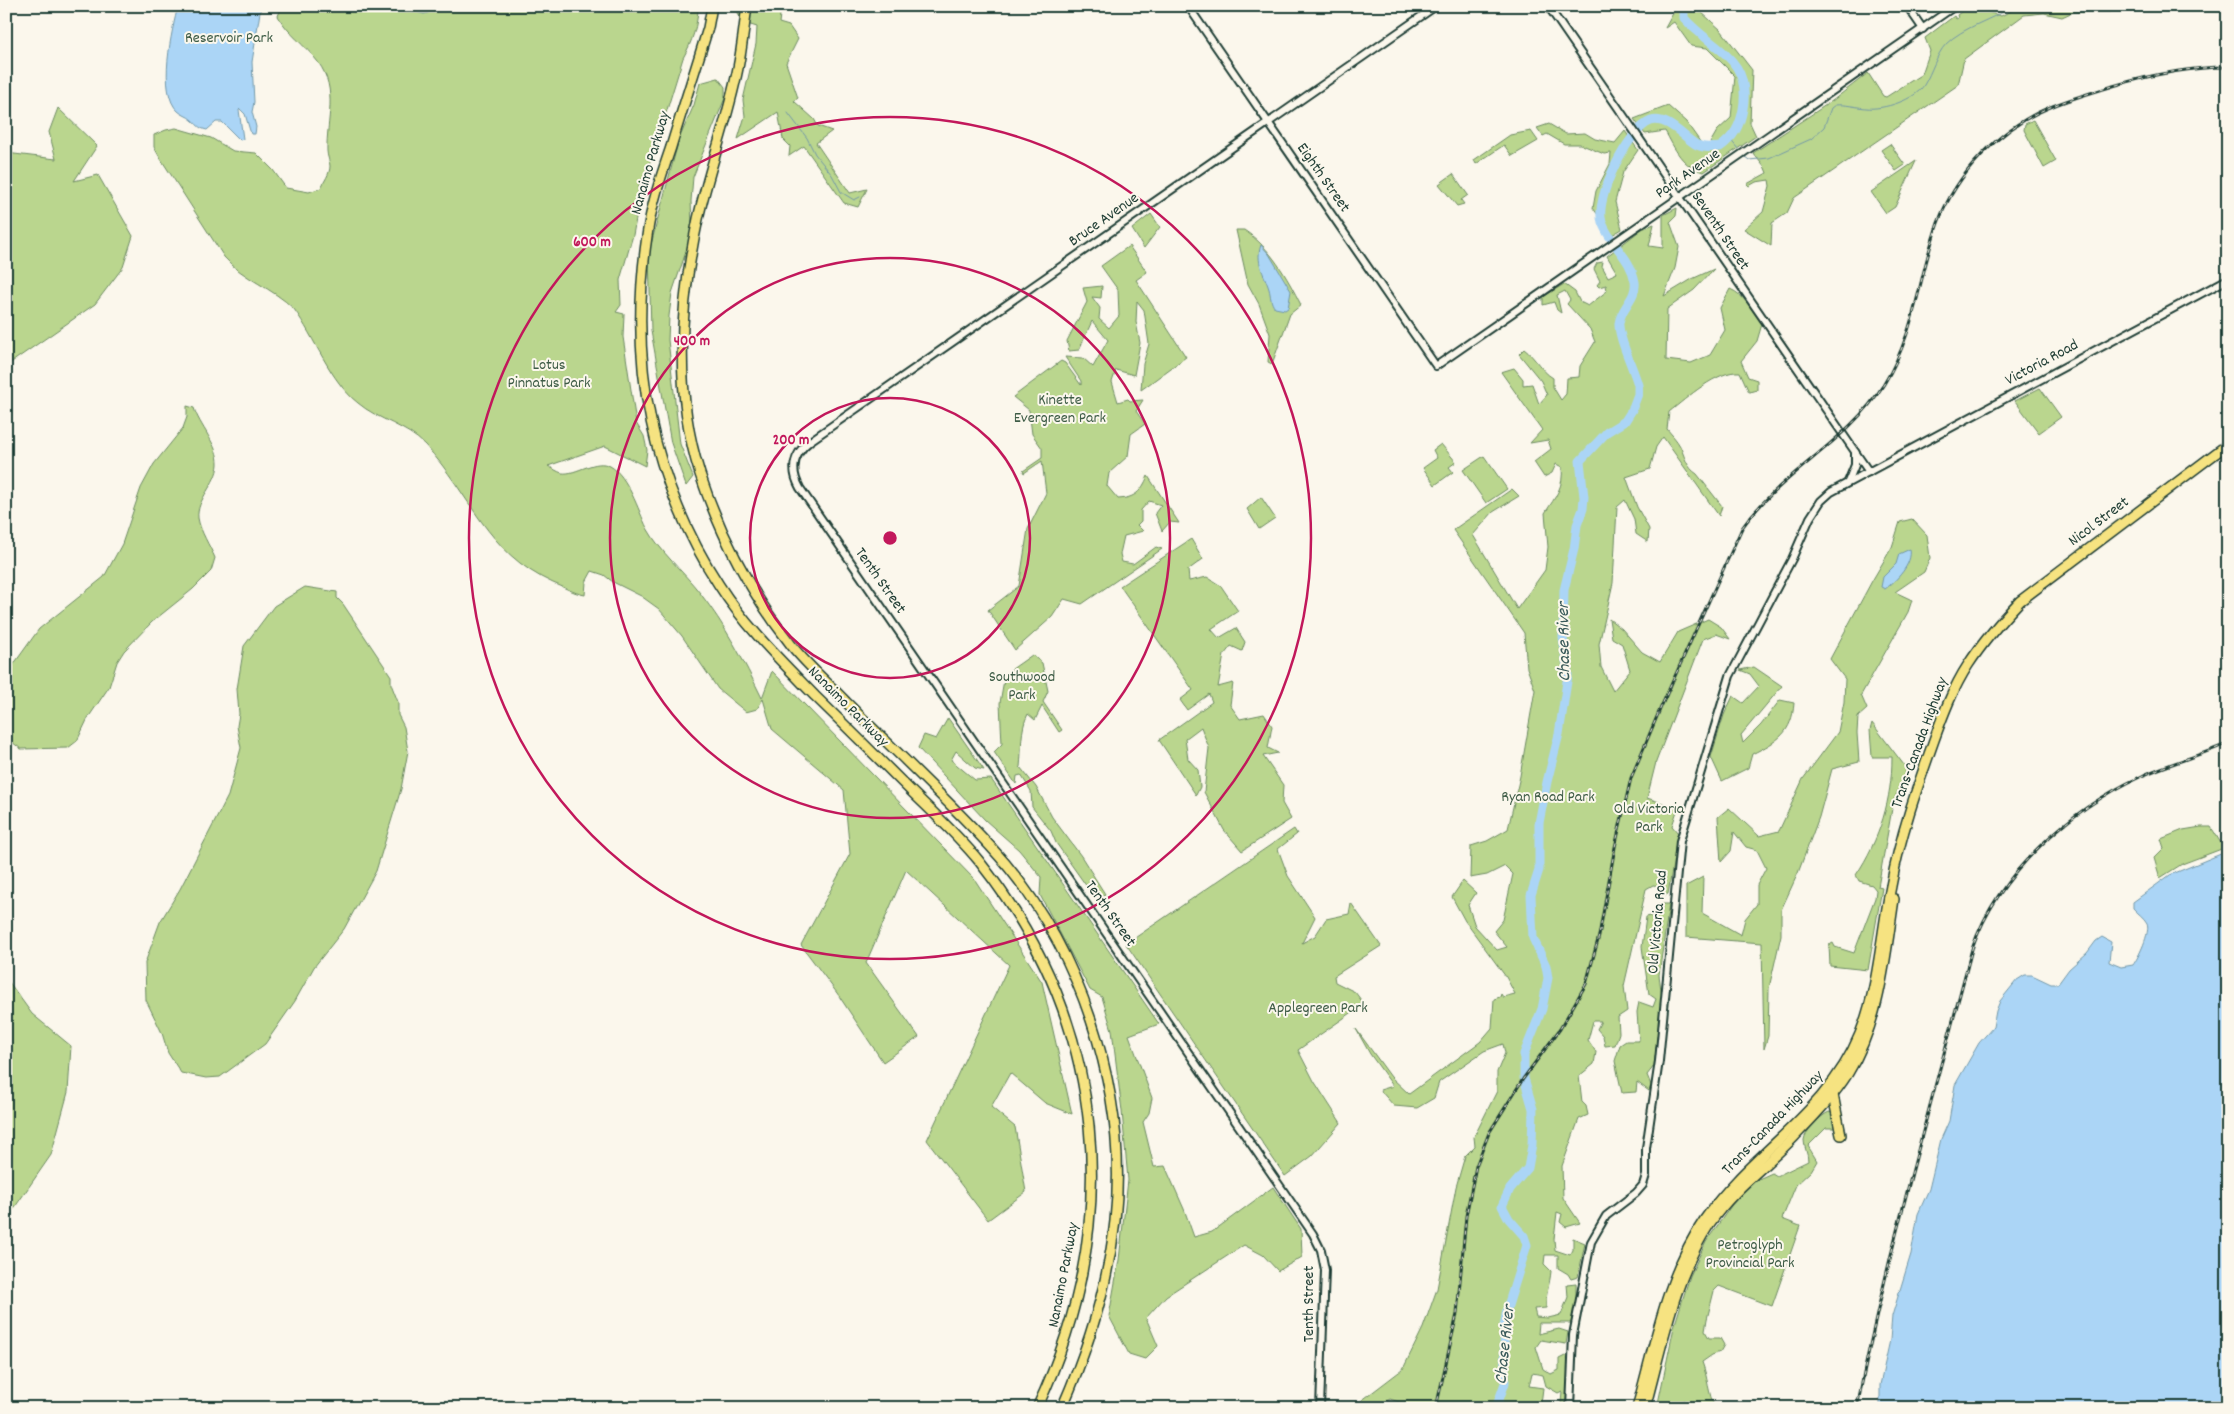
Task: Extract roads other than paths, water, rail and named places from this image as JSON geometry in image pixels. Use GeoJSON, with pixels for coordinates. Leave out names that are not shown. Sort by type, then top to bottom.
{"type":"FeatureCollection","features":[{"type":"Feature","properties":{"kind":"highway","name":"Nanaimo Parkway"},"geometry":{"type":"LineString","coordinates":[[712,6],[708,28],[656,191],[647,234],[639,309],[642,364],[651,421],[661,463],[684,522],[719,585],[773,654],[978,860],[1030,937],[1052,981],[1070,1031],[1082,1077],[1089,1122],[1092,1160],[1091,1214],[1084,1266],[1068,1333],[1038,1408]]}},
{"type":"Feature","properties":{"kind":"highway","name":"Nanaimo Parkway"},"geometry":{"type":"LineString","coordinates":[[746,6],[738,68],[698,220],[685,293],[683,366],[686,416],[699,472],[716,518],[754,593],[794,648],[992,848],[1034,902],[1055,937],[1090,1015],[1103,1061],[1113,1115],[1117,1175],[1115,1220],[1106,1277],[1094,1323],[1062,1408]]}},
{"type":"Feature","properties":{"kind":"highway","name":"Nicol Street"},"geometry":{"type":"LineString","coordinates":[[1994,630],[2030,592],[2228,444]]}},
{"type":"Feature","properties":{"kind":"highway","name":"Trans-Canada Highway"},"geometry":{"type":"LineString","coordinates":[[1637,1408],[1672,1285],[1690,1243],[1705,1219],[1722,1198],[1814,1106],[1833,1083],[1849,1058],[1861,1032],[1871,998],[1891,883],[1922,774],[1957,684],[1967,666],[1994,630]]}},
{"type":"Feature","properties":{"kind":"highway","name":"Trans-Canada Highway"},"geometry":{"type":"LineString","coordinates":[[1645,1408],[1684,1273],[1710,1224],[1726,1202],[1793,1138],[1832,1095],[1855,1062],[1867,1036],[1877,1002],[1894,898],[1900,847]]}},
{"type":"Feature","properties":{"kind":"highway"},"geometry":{"type":"LineString","coordinates":[[1832,1095],[1842,1135]]}},
{"type":"Feature","properties":{"kind":"street","name":"Eighth Street"},"geometry":{"type":"LineString","coordinates":[[1188,6],[1436,366]]}},
{"type":"Feature","properties":{"kind":"street","name":"Bruce Avenue"},"geometry":{"type":"LineString","coordinates":[[794,462],[798,453],[810,441],[1436,6]]}},
{"type":"Feature","properties":{"kind":"street","name":"Seventh Street"},"geometry":{"type":"LineString","coordinates":[[1548,6],[1869,472]]}},
{"type":"Feature","properties":{"kind":"street"},"geometry":{"type":"LineString","coordinates":[[1907,6],[1923,28]]}},
{"type":"Feature","properties":{"kind":"street","name":"Park Avenue"},"geometry":{"type":"LineString","coordinates":[[1436,366],[1956,6]]}},
{"type":"Feature","properties":{"kind":"street","name":"Victoria Road"},"geometry":{"type":"LineString","coordinates":[[1869,472],[2228,279]]}},
{"type":"Feature","properties":{"kind":"street"},"geometry":{"type":"LineString","coordinates":[[1846,484],[1852,477],[1855,452]]}},
{"type":"Feature","properties":{"kind":"street","name":"Tenth Street"},"geometry":{"type":"LineString","coordinates":[[794,462],[794,474],[800,488],[1313,1234],[1321,1250],[1325,1270],[1320,1408]]}},
{"type":"Feature","properties":{"kind":"street","name":"Old Victoria Road"},"geometry":{"type":"LineString","coordinates":[[1570,1408],[1573,1335],[1591,1242],[1606,1216],[1636,1193],[1643,1185],[1646,1175],[1646,1148],[1659,1061],[1680,841],[1730,676],[1741,652],[1792,559],[1810,518],[1821,501],[1831,492],[1869,472]]}},
{"type":"Feature","properties":{"kind":"water"},"geometry":{"type":"Polygon","coordinates":[[[178,6],[261,6],[252,62],[254,102],[252,112],[256,127],[255,134],[251,134],[245,114],[240,109],[243,139],[240,140],[222,122],[216,122],[207,130],[198,126],[181,114],[172,102],[168,90],[168,60],[178,6]]]}},
{"type":"Feature","properties":{"kind":"water"},"geometry":{"type":"Polygon","coordinates":[[[1261,245],[1269,254],[1291,291],[1288,308],[1285,310],[1275,308],[1272,303],[1259,257],[1261,245]]]}},
{"type":"Feature","properties":{"kind":"water"},"geometry":{"type":"Polygon","coordinates":[[[1910,549],[1909,560],[1903,572],[1885,589],[1881,587],[1883,577],[1896,564],[1899,554],[1910,549]]]}},
{"type":"Feature","properties":{"kind":"water"},"geometry":{"type":"Polygon","coordinates":[[[2228,851],[2228,1408],[1880,1408],[1880,1385],[1890,1340],[1892,1316],[1911,1254],[1918,1214],[1929,1189],[1941,1139],[1949,1121],[1955,1085],[1979,1043],[1993,1027],[2000,1001],[2017,980],[2025,975],[2032,975],[2051,984],[2058,984],[2069,969],[2102,937],[2111,942],[2109,962],[2121,967],[2133,965],[2143,945],[2148,927],[2146,921],[2133,908],[2133,902],[2170,875],[2228,851]]]}},
{"type":"Feature","properties":{"kind":"waterway"},"geometry":{"type":"LineString","coordinates":[[393,6],[424,14],[436,6]]}},
{"type":"Feature","properties":{"kind":"waterway","name":"Chase River"},"geometry":{"type":"LineString","coordinates":[[1496,1408],[1505,1383],[1504,1327],[1507,1309],[1527,1245],[1524,1236],[1509,1219],[1502,1206],[1510,1189],[1528,1168],[1532,1145],[1533,1109],[1524,1078],[1524,1054],[1542,1009],[1548,978],[1546,966],[1533,938],[1531,895],[1539,870],[1539,823],[1559,734],[1568,675],[1563,637],[1564,590],[1574,549],[1577,525],[1583,509],[1584,497],[1580,461],[1607,432],[1625,421],[1632,410],[1638,394],[1638,385],[1619,329],[1620,317],[1634,293],[1635,282],[1629,265],[1610,238],[1602,222],[1603,198],[1608,182],[1623,150],[1642,127],[1651,121],[1657,120],[1676,128],[1692,142],[1702,147],[1720,147],[1736,131],[1743,109],[1744,91],[1742,77],[1736,66],[1684,18],[1684,6]]}},
{"type":"Feature","properties":{"kind":"waterway"},"geometry":{"type":"LineString","coordinates":[[1744,156],[1749,160],[1769,158],[1811,139],[1824,127],[1831,108],[1835,105],[1866,108],[1889,106],[1914,95],[1924,85],[1939,53],[1946,44],[1969,28],[2013,6]]}},
{"type":"Feature","properties":{"kind":"waterway"},"geometry":{"type":"LineString","coordinates":[[788,113],[807,138],[815,154],[832,175],[841,192],[854,200],[860,197]]}},
{"type":"Feature","properties":{"kind":"waterway"},"geometry":{"type":"LineString","coordinates":[[1730,139],[1738,149]]}},
{"type":"Feature","properties":{"kind":"railway"},"geometry":{"type":"LineString","coordinates":[[1436,1408],[1457,1314],[1466,1216],[1476,1166],[1489,1133],[1523,1079],[1560,1029],[1586,984],[1599,936],[1615,847],[1631,778],[1742,528],[1776,490],[1852,423],[1869,405],[1884,384],[1895,364],[1910,325],[1931,244],[1946,205],[1968,170],[1997,140],[2030,117],[2080,96],[2155,75],[2199,68],[2228,67]]}},
{"type":"Feature","properties":{"kind":"railway"},"geometry":{"type":"LineString","coordinates":[[1857,1408],[1882,1292],[1911,1177],[1972,949],[1984,921],[1999,895],[2018,870],[2063,825],[2089,806],[2142,776],[2228,743]]}},
{"type":"Feature","properties":{"kind":"park label","name":"Reservoir Park"},"geometry":{"type":"Point","coordinates":[229,38]}},
{"type":"Feature","properties":{"kind":"park label","name":"Lotus Pinnatus Park"},"geometry":{"type":"Point","coordinates":[549,374]}},
{"type":"Feature","properties":{"kind":"park label","name":"Kinette Evergreen Park"},"geometry":{"type":"Point","coordinates":[1060,409]}},
{"type":"Feature","properties":{"kind":"park label","name":"Southwood Park"},"geometry":{"type":"Point","coordinates":[1022,686]}},
{"type":"Feature","properties":{"kind":"park label","name":"Ryan Road Park"},"geometry":{"type":"Point","coordinates":[1548,797]}},
{"type":"Feature","properties":{"kind":"park label","name":"Old Victoria Park"},"geometry":{"type":"Point","coordinates":[1649,818]}},
{"type":"Feature","properties":{"kind":"park label","name":"Applegreen Park"},"geometry":{"type":"Point","coordinates":[1318,1008]}},
{"type":"Feature","properties":{"kind":"park label","name":"Petroglyph Provincial Park"},"geometry":{"type":"Point","coordinates":[1750,1254]}}]}
